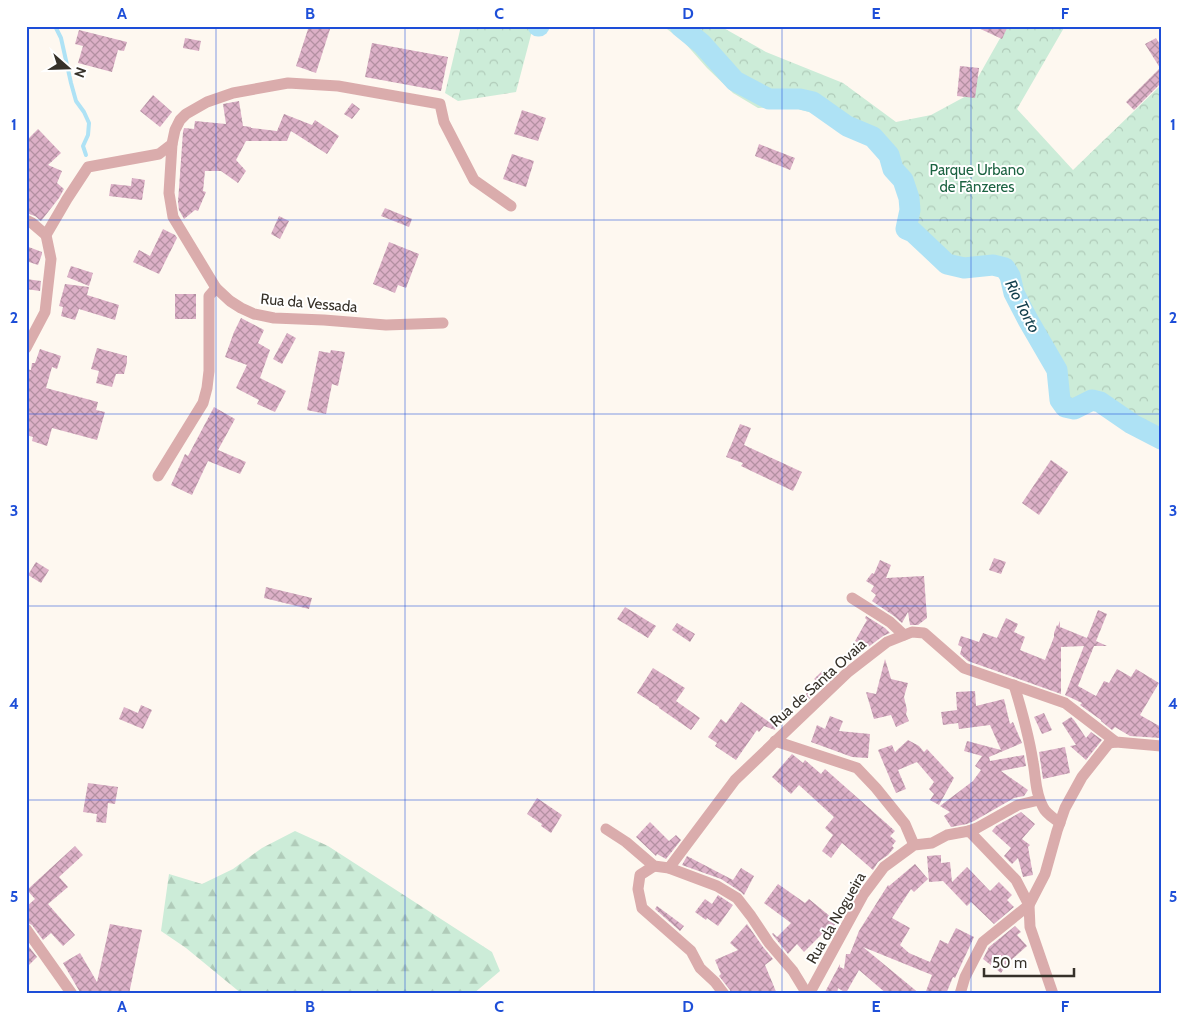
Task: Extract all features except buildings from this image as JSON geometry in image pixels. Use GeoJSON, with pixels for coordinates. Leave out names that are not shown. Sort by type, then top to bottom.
{"type":"FeatureCollection","features":[{"type":"Feature","properties":{"kind":"street","name":"Rua da Vessada"},"geometry":{"type":"LineString","coordinates":[[443,324],[386,325],[274,318],[254,314],[230,302],[216,288],[173,217],[169,193],[172,144],[175,130],[180,120],[186,114],[207,102],[233,93],[288,83],[338,86],[440,104],[444,122],[474,180],[511,206]]}},
{"type":"Feature","properties":{"kind":"street"},"geometry":{"type":"LineString","coordinates":[[46,235],[88,167],[160,154],[172,144]]}},
{"type":"Feature","properties":{"kind":"street"},"geometry":{"type":"LineString","coordinates":[[26,220],[46,235],[51,259],[45,312],[26,348]]}},
{"type":"Feature","properties":{"kind":"street"},"geometry":{"type":"LineString","coordinates":[[158,476],[203,403],[209,371],[209,296],[216,288]]}},
{"type":"Feature","properties":{"kind":"street"},"geometry":{"type":"LineString","coordinates":[[852,598],[890,622],[904,635]]}},
{"type":"Feature","properties":{"kind":"street","name":"Rua de Santa Ovaia"},"geometry":{"type":"LineString","coordinates":[[669,868],[734,780],[847,673],[887,642],[912,632],[924,633],[964,668],[1065,702],[1116,742]]}},
{"type":"Feature","properties":{"kind":"street"},"geometry":{"type":"LineString","coordinates":[[1014,686],[1025,724],[1039,800],[1044,810],[1060,822]]}},
{"type":"Feature","properties":{"kind":"street"},"geometry":{"type":"LineString","coordinates":[[775,742],[858,768],[905,824],[914,845]]}},
{"type":"Feature","properties":{"kind":"street"},"geometry":{"type":"LineString","coordinates":[[960,994],[965,977],[983,942],[1029,905],[1045,874],[1060,822],[1082,777],[1109,744],[1116,742],[1161,746]]}},
{"type":"Feature","properties":{"kind":"street","name":"Rua da Nogueira"},"geometry":{"type":"LineString","coordinates":[[808,994],[863,896],[884,867],[914,845],[932,843],[947,835],[969,831],[1018,805],[1039,800]]}},
{"type":"Feature","properties":{"kind":"street"},"geometry":{"type":"LineString","coordinates":[[606,829],[626,842],[654,866],[669,868],[717,886],[736,898],[769,943],[793,971],[808,994]]}},
{"type":"Feature","properties":{"kind":"street"},"geometry":{"type":"LineString","coordinates":[[969,831],[1016,880],[1029,905],[1030,927],[1053,994]]}},
{"type":"Feature","properties":{"kind":"street"},"geometry":{"type":"LineString","coordinates":[[654,866],[640,875],[638,889],[642,908],[691,951],[700,968],[715,982],[724,994]]}},
{"type":"Feature","properties":{"kind":"street"},"geometry":{"type":"LineString","coordinates":[[26,929],[72,994]]}},
{"type":"Feature","properties":{"kind":"green space"},"geometry":{"type":"Polygon","coordinates":[[[461,26],[549,26],[532,31],[516,92],[458,101],[445,93],[461,26]]]}},
{"type":"Feature","properties":{"kind":"green space","name":"Parque Urbano de Fânzeres"},"geometry":{"type":"Polygon","coordinates":[[[663,26],[720,26],[766,52],[843,83],[896,122],[931,115],[968,95],[1007,26],[1065,26],[1017,109],[1073,170],[1161,85],[1161,154],[1159,159],[1161,160],[1161,430],[1099,394],[1075,401],[1066,398],[1062,364],[1028,304],[1009,263],[965,262],[948,258],[914,225],[901,201],[898,186],[891,171],[875,148],[827,117],[791,107],[758,108],[733,93],[684,42],[663,26]]]}},
{"type":"Feature","properties":{"kind":"green space"},"geometry":{"type":"Polygon","coordinates":[[[295,831],[328,846],[492,952],[500,971],[473,994],[242,994],[186,948],[161,931],[169,874],[202,884],[233,869],[262,848],[295,831]]]}},
{"type":"Feature","properties":{"kind":"waterway"},"geometry":{"type":"LineString","coordinates":[[55,26],[61,38],[76,101],[89,123],[88,135],[83,146],[86,155]]}},
{"type":"Feature","properties":{"kind":"waterway","name":"Rio Torto"},"geometry":{"type":"LineString","coordinates":[[680,26],[702,44],[735,81],[769,99],[800,99],[813,102],[847,126],[873,137],[889,155],[893,169],[903,180],[909,198],[910,210],[906,229],[913,232],[947,264],[964,268],[993,265],[1005,268],[1010,276],[1014,293],[1057,370],[1060,400],[1065,407],[1074,409],[1092,400],[1100,402],[1132,424],[1161,439]]}}]}
